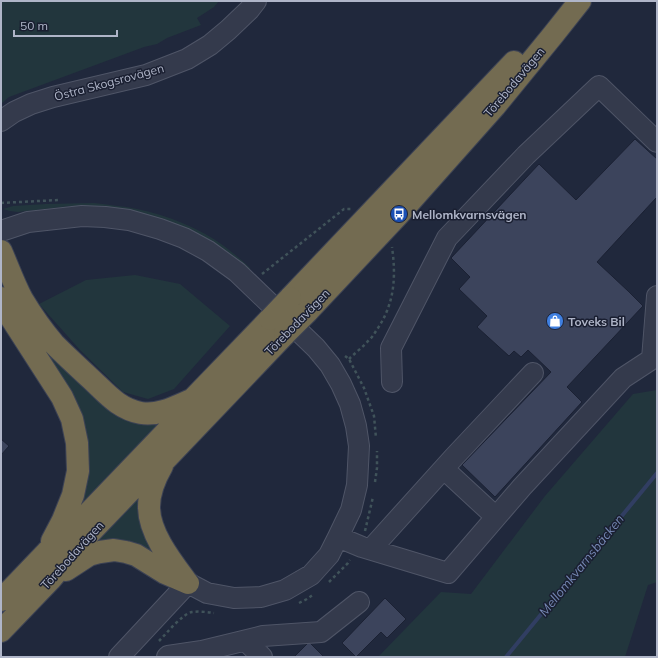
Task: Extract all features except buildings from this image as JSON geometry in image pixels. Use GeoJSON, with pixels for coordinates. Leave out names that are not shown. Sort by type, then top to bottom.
{"type":"FeatureCollection","features":[{"type":"Feature","properties":{"kind":"highway","name":"Törebodavägen"},"geometry":{"type":"LineString","coordinates":[[1,600],[47,552],[78,524],[168,430],[194,399],[543,32],[569,1]]}},
{"type":"Feature","properties":{"kind":"highway","name":"Törebodavägen"},"geometry":{"type":"LineString","coordinates":[[1,631],[50,580],[83,540],[125,496],[164,461],[399,214],[495,106],[580,1]]}},
{"type":"Feature","properties":{"kind":"highway"},"geometry":{"type":"LineString","coordinates":[[1,252],[22,299],[41,327],[54,343],[124,408],[142,414],[157,414],[194,399]]}},
{"type":"Feature","properties":{"kind":"highway"},"geometry":{"type":"LineString","coordinates":[[1,298],[8,313],[62,397],[72,419],[77,443],[78,471],[73,495],[64,520],[47,552]]}},
{"type":"Feature","properties":{"kind":"highway"},"geometry":{"type":"LineString","coordinates":[[164,461],[155,479],[150,494],[148,507],[150,520],[162,546],[173,564],[188,583]]}},
{"type":"Feature","properties":{"kind":"highway"},"geometry":{"type":"LineString","coordinates":[[50,580],[89,555],[114,550],[136,555],[165,573],[188,583]]}},
{"type":"Feature","properties":{"kind":"street","name":"Östra Skogsrovägen"},"geometry":{"type":"LineString","coordinates":[[1,127],[8,116],[31,104],[146,75],[187,59],[210,45],[228,30],[249,10],[256,1]]}},
{"type":"Feature","properties":{"kind":"street"},"geometry":{"type":"LineString","coordinates":[[392,382],[391,348],[447,238],[526,155],[598,86],[657,142]]}},
{"type":"Feature","properties":{"kind":"street"},"geometry":{"type":"LineString","coordinates":[[1,231],[28,222],[82,216],[129,220],[184,238],[208,251],[237,272],[316,348],[330,365],[350,404],[356,426],[359,446],[357,485],[351,510],[329,555],[311,575],[285,590],[261,597],[234,598],[207,593],[188,583],[119,657]]}},
{"type":"Feature","properties":{"kind":"street"},"geometry":{"type":"LineString","coordinates":[[338,537],[448,574],[522,487],[623,378],[654,358],[657,296]]}},
{"type":"Feature","properties":{"kind":"street"},"geometry":{"type":"LineString","coordinates":[[364,547],[444,469],[533,373]]}},
{"type":"Feature","properties":{"kind":"street"},"geometry":{"type":"LineString","coordinates":[[444,469],[496,517]]}},
{"type":"Feature","properties":{"kind":"street"},"geometry":{"type":"LineString","coordinates":[[163,649],[168,656],[202,651],[263,636],[321,632],[359,602]]}},
{"type":"Feature","properties":{"kind":"street"},"geometry":{"type":"LineString","coordinates":[[246,640],[262,657]]}},
{"type":"Feature","properties":{"kind":"path"},"geometry":{"type":"LineString","coordinates":[[1,203],[60,200]]}},
{"type":"Feature","properties":{"kind":"path"},"geometry":{"type":"LineString","coordinates":[[260,275],[344,210],[355,208]]}},
{"type":"Feature","properties":{"kind":"path"},"geometry":{"type":"LineString","coordinates":[[349,359],[370,340],[384,320],[391,300],[394,282],[392,245]]}},
{"type":"Feature","properties":{"kind":"path"},"geometry":{"type":"LineString","coordinates":[[257,271],[263,280]]}},
{"type":"Feature","properties":{"kind":"path"},"geometry":{"type":"LineString","coordinates":[[343,354],[349,359],[364,388],[374,416],[376,441]]}},
{"type":"Feature","properties":{"kind":"path"},"geometry":{"type":"LineString","coordinates":[[375,483],[377,446]]}},
{"type":"Feature","properties":{"kind":"path"},"geometry":{"type":"LineString","coordinates":[[326,585],[364,547],[365,531],[373,497]]}},
{"type":"Feature","properties":{"kind":"path"},"geometry":{"type":"LineString","coordinates":[[296,604],[307,599],[316,592]]}},
{"type":"Feature","properties":{"kind":"path"},"geometry":{"type":"LineString","coordinates":[[163,649],[185,615],[192,612],[202,611],[217,613]]}},
{"type":"Feature","properties":{"kind":"shaded area"},"geometry":{"type":"Polygon","coordinates":[[[1,1],[219,1],[214,7],[197,18],[201,25],[167,38],[157,44],[144,47],[9,97],[1,104],[1,1]]]}},
{"type":"Feature","properties":{"kind":"shaded area"},"geometry":{"type":"Polygon","coordinates":[[[94,203],[137,209],[159,215],[194,228],[215,239],[250,268],[249,270],[228,253],[208,240],[97,207],[71,206],[18,212],[3,209],[13,206],[94,203]]]}},
{"type":"Feature","properties":{"kind":"shaded area"},"geometry":{"type":"Polygon","coordinates":[[[135,275],[180,284],[230,326],[174,389],[148,399],[123,392],[80,350],[39,304],[86,280],[135,275]]]}},
{"type":"Feature","properties":{"kind":"shaded area"},"geometry":{"type":"Polygon","coordinates":[[[27,326],[81,378],[163,419],[80,509],[84,464],[27,326]]]}},
{"type":"Feature","properties":{"kind":"shaded area"},"geometry":{"type":"Polygon","coordinates":[[[657,390],[657,582],[648,585],[625,657],[378,657],[441,592],[471,594],[545,496],[633,394],[657,390]]]}},
{"type":"Feature","properties":{"kind":"shaded area"},"geometry":{"type":"Polygon","coordinates":[[[135,497],[141,500],[158,554],[91,547],[135,497]]]}},
{"type":"Feature","properties":{"kind":"waterway","name":"Mellomkvarnsbäcken"},"geometry":{"type":"LineString","coordinates":[[506,657],[657,473]]}},
{"type":"Feature","properties":{"kind":"place","name":"Mellomkvarnsvägen"},"geometry":{"type":"Point","coordinates":[399,214]}},
{"type":"Feature","properties":{"kind":"place","name":"Toveks Bil"},"geometry":{"type":"Point","coordinates":[555,321]}}]}
